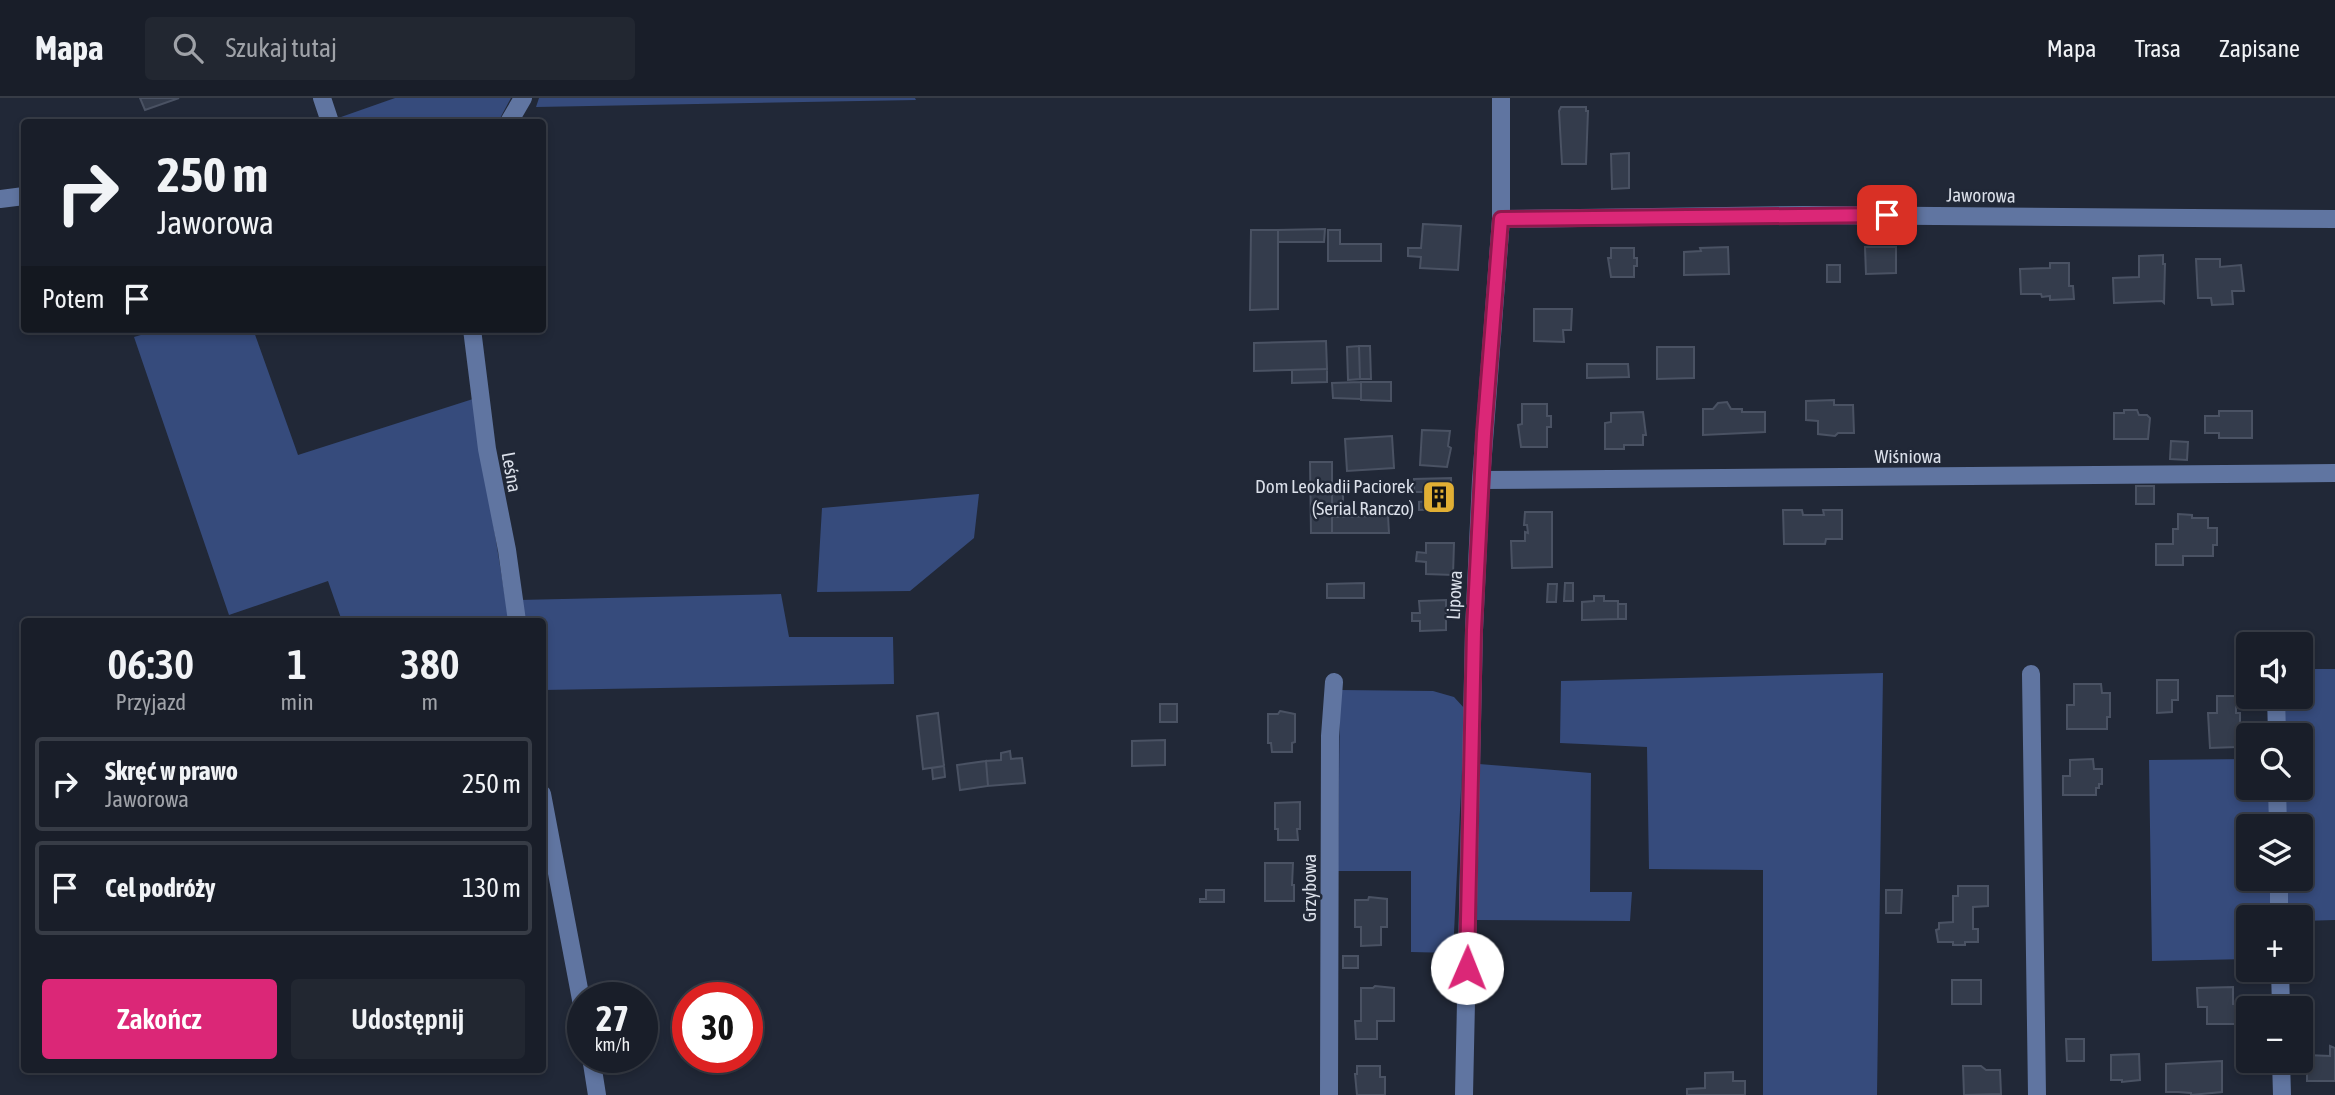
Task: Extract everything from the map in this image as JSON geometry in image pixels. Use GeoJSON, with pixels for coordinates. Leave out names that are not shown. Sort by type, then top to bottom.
{"type":"FeatureCollection","features":[{"type":"Feature","properties":{"kind":"street"},"geometry":{"type":"LineString","coordinates":[[322,98],[329,119]]}},
{"type":"Feature","properties":{"kind":"street"},"geometry":{"type":"LineString","coordinates":[[511,119],[523,98]]}},
{"type":"Feature","properties":{"kind":"street","name":"Lipowa"},"geometry":{"type":"LineString","coordinates":[[1464,1095],[1473,654],[1481,480],[1501,219],[1501,98]]}},
{"type":"Feature","properties":{"kind":"street"},"geometry":{"type":"LineString","coordinates":[[0,199],[21,196]]}},
{"type":"Feature","properties":{"kind":"street","name":"Jaworowa"},"geometry":{"type":"LineString","coordinates":[[1501,219],[1792,215],[2335,219]]}},
{"type":"Feature","properties":{"kind":"street","name":"Leśna"},"geometry":{"type":"LineString","coordinates":[[472,333],[487,449],[507,550],[517,618]]}},
{"type":"Feature","properties":{"kind":"street","name":"Wiśniowa"},"geometry":{"type":"LineString","coordinates":[[1481,480],[2335,473]]}},
{"type":"Feature","properties":{"kind":"street"},"geometry":{"type":"LineString","coordinates":[[2031,674],[2037,1095]]}},
{"type":"Feature","properties":{"kind":"street","name":"Grzybowa"},"geometry":{"type":"LineString","coordinates":[[1329,1095],[1330,736],[1334,682]]}},
{"type":"Feature","properties":{"kind":"street"},"geometry":{"type":"LineString","coordinates":[[546,815],[578,982]]}},
{"type":"Feature","properties":{"kind":"street"},"geometry":{"type":"LineString","coordinates":[[594,1073],[597,1095]]}},
{"type":"Feature","properties":{"kind":"street"},"geometry":{"type":"LineString","coordinates":[[2281,1073],[2282,1095]]}},
{"type":"Feature","properties":{"kind":"shaded area"},"geometry":{"type":"Polygon","coordinates":[[[395,98],[511,98],[500,119],[341,117],[395,98]]]}},
{"type":"Feature","properties":{"kind":"shaded area"},"geometry":{"type":"Polygon","coordinates":[[[539,98],[915,98],[916,100],[536,107],[539,98]]]}},
{"type":"Feature","properties":{"kind":"shaded area"},"geometry":{"type":"Polygon","coordinates":[[[148,333],[254,333],[298,455],[473,399],[509,618],[341,618],[328,581],[229,615],[134,337],[148,333]]]}},
{"type":"Feature","properties":{"kind":"shaded area"},"geometry":{"type":"Polygon","coordinates":[[[979,494],[974,538],[910,591],[817,592],[822,508],[979,494]]]}},
{"type":"Feature","properties":{"kind":"shaded area"},"geometry":{"type":"Polygon","coordinates":[[[781,594],[789,637],[893,637],[894,684],[546,690],[546,618],[521,618],[518,600],[781,594]]]}},
{"type":"Feature","properties":{"kind":"shaded area"},"geometry":{"type":"Polygon","coordinates":[[[2313,669],[2335,669],[2335,920],[2313,921],[2313,905],[2287,905],[2286,891],[2313,891],[2313,814],[2286,814],[2286,800],[2313,800],[2313,723],[2285,723],[2285,709],[2313,709],[2313,669]]]}},
{"type":"Feature","properties":{"kind":"shaded area"},"geometry":{"type":"Polygon","coordinates":[[[1883,673],[1877,1095],[1763,1095],[1763,870],[1649,869],[1647,747],[1560,743],[1561,681],[1883,673]]]}},
{"type":"Feature","properties":{"kind":"shaded area"},"geometry":{"type":"Polygon","coordinates":[[[1340,690],[1433,691],[1454,697],[1465,709],[1453,953],[1411,952],[1411,871],[1338,871],[1340,690]]]}},
{"type":"Feature","properties":{"kind":"shaded area"},"geometry":{"type":"Polygon","coordinates":[[[2236,759],[2236,800],[2269,800],[2269,814],[2236,814],[2236,891],[2270,891],[2271,905],[2236,905],[2236,959],[2152,961],[2149,760],[2236,759]]]}},
{"type":"Feature","properties":{"kind":"shaded area"},"geometry":{"type":"Polygon","coordinates":[[[1479,764],[1591,773],[1590,892],[1632,892],[1630,921],[1474,920],[1479,764]]]}},
{"type":"Feature","properties":{"kind":"building"},"geometry":{"type":"Polygon","coordinates":[[[140,98],[179,98],[145,110],[140,98]]]}},
{"type":"Feature","properties":{"kind":"building"},"geometry":{"type":"Polygon","coordinates":[[[1561,107],[1586,107],[1588,111],[1586,164],[1562,164],[1561,107]]]}},
{"type":"Feature","properties":{"kind":"building"},"geometry":{"type":"Polygon","coordinates":[[[1629,153],[1629,188],[1612,189],[1611,154],[1629,153]]]}},
{"type":"Feature","properties":{"kind":"building"},"geometry":{"type":"Polygon","coordinates":[[[1423,224],[1461,226],[1458,270],[1420,268],[1421,257],[1408,256],[1408,248],[1421,248],[1423,224]]]}},
{"type":"Feature","properties":{"kind":"building"},"geometry":{"type":"Polygon","coordinates":[[[1325,229],[1324,242],[1278,242],[1278,230],[1325,229]]]}},
{"type":"Feature","properties":{"kind":"building"},"geometry":{"type":"Polygon","coordinates":[[[1251,230],[1278,230],[1278,309],[1250,310],[1251,230]]]}},
{"type":"Feature","properties":{"kind":"building"},"geometry":{"type":"Polygon","coordinates":[[[1328,230],[1340,230],[1340,244],[1381,244],[1381,261],[1328,261],[1328,230]]]}},
{"type":"Feature","properties":{"kind":"building"},"geometry":{"type":"Polygon","coordinates":[[[1728,247],[1729,274],[1684,275],[1684,252],[1701,251],[1700,248],[1728,247]]]}},
{"type":"Feature","properties":{"kind":"building"},"geometry":{"type":"Polygon","coordinates":[[[1865,247],[1896,247],[1896,273],[1866,274],[1865,247]]]}},
{"type":"Feature","properties":{"kind":"building"},"geometry":{"type":"Polygon","coordinates":[[[1611,248],[1634,248],[1637,266],[1634,266],[1634,277],[1611,277],[1608,258],[1611,258],[1611,248]]]}},
{"type":"Feature","properties":{"kind":"building"},"geometry":{"type":"Polygon","coordinates":[[[2163,255],[2164,303],[2114,303],[2113,278],[2139,277],[2139,256],[2163,255]]]}},
{"type":"Feature","properties":{"kind":"building"},"geometry":{"type":"Polygon","coordinates":[[[2196,259],[2220,259],[2220,267],[2241,265],[2244,291],[2232,291],[2233,304],[2212,305],[2211,298],[2198,298],[2196,259]]]}},
{"type":"Feature","properties":{"kind":"building"},"geometry":{"type":"Polygon","coordinates":[[[2050,263],[2069,263],[2069,286],[2073,286],[2074,299],[2050,300],[2050,296],[2042,297],[2041,294],[2021,294],[2020,269],[2050,268],[2050,263]]]}},
{"type":"Feature","properties":{"kind":"building"},"geometry":{"type":"Polygon","coordinates":[[[1827,265],[1840,265],[1840,282],[1827,282],[1827,265]]]}},
{"type":"Feature","properties":{"kind":"building"},"geometry":{"type":"Polygon","coordinates":[[[1534,309],[1572,309],[1571,330],[1563,330],[1564,342],[1534,341],[1534,309]]]}},
{"type":"Feature","properties":{"kind":"building"},"geometry":{"type":"Polygon","coordinates":[[[1326,341],[1327,369],[1254,371],[1254,343],[1326,341]]]}},
{"type":"Feature","properties":{"kind":"building"},"geometry":{"type":"Polygon","coordinates":[[[1359,346],[1370,346],[1371,379],[1360,379],[1359,346]]]}},
{"type":"Feature","properties":{"kind":"building"},"geometry":{"type":"Polygon","coordinates":[[[1359,346],[1360,379],[1348,380],[1347,347],[1359,346]]]}},
{"type":"Feature","properties":{"kind":"building"},"geometry":{"type":"Polygon","coordinates":[[[1657,347],[1694,347],[1694,378],[1657,379],[1657,347]]]}},
{"type":"Feature","properties":{"kind":"building"},"geometry":{"type":"Polygon","coordinates":[[[1587,364],[1628,364],[1629,377],[1587,378],[1587,364]]]}},
{"type":"Feature","properties":{"kind":"building"},"geometry":{"type":"Polygon","coordinates":[[[1327,369],[1327,382],[1292,383],[1292,370],[1327,369]]]}},
{"type":"Feature","properties":{"kind":"building"},"geometry":{"type":"Polygon","coordinates":[[[1361,382],[1391,382],[1391,401],[1361,400],[1361,382]]]}},
{"type":"Feature","properties":{"kind":"building"},"geometry":{"type":"Polygon","coordinates":[[[1361,382],[1361,399],[1333,398],[1332,383],[1361,382]]]}},
{"type":"Feature","properties":{"kind":"building"},"geometry":{"type":"Polygon","coordinates":[[[1834,400],[1834,405],[1853,405],[1854,433],[1838,433],[1835,436],[1818,434],[1818,421],[1806,420],[1806,401],[1834,400]]]}},
{"type":"Feature","properties":{"kind":"building"},"geometry":{"type":"Polygon","coordinates":[[[1727,402],[1731,409],[1742,409],[1742,412],[1765,412],[1765,432],[1703,435],[1703,409],[1713,409],[1718,403],[1727,402]]]}},
{"type":"Feature","properties":{"kind":"building"},"geometry":{"type":"Polygon","coordinates":[[[1522,404],[1547,404],[1551,427],[1547,427],[1547,447],[1521,447],[1518,425],[1522,424],[1522,404]]]}},
{"type":"Feature","properties":{"kind":"building"},"geometry":{"type":"Polygon","coordinates":[[[2124,410],[2137,410],[2139,415],[2147,415],[2150,418],[2148,439],[2114,439],[2114,413],[2124,413],[2124,410]]]}},
{"type":"Feature","properties":{"kind":"building"},"geometry":{"type":"Polygon","coordinates":[[[2219,411],[2252,411],[2252,438],[2219,438],[2219,433],[2205,433],[2205,416],[2219,416],[2219,411]]]}},
{"type":"Feature","properties":{"kind":"building"},"geometry":{"type":"Polygon","coordinates":[[[1643,412],[1646,435],[1643,435],[1643,445],[1605,449],[1605,423],[1611,422],[1611,413],[1643,412]]]}},
{"type":"Feature","properties":{"kind":"building"},"geometry":{"type":"Polygon","coordinates":[[[1422,430],[1450,431],[1448,446],[1451,448],[1447,467],[1420,465],[1422,430]]]}},
{"type":"Feature","properties":{"kind":"building"},"geometry":{"type":"Polygon","coordinates":[[[1392,436],[1394,468],[1347,471],[1345,439],[1392,436]]]}},
{"type":"Feature","properties":{"kind":"building"},"geometry":{"type":"Polygon","coordinates":[[[2171,441],[2188,442],[2187,460],[2170,459],[2171,441]]]}},
{"type":"Feature","properties":{"kind":"building"},"geometry":{"type":"Polygon","coordinates":[[[1310,462],[1332,462],[1332,533],[1311,533],[1310,462]]]}},
{"type":"Feature","properties":{"kind":"building","name":"Dom Leokadii Paciorek (Serial Ranczo)"},"geometry":{"type":"Polygon","coordinates":[[[1451,478],[1452,509],[1419,510],[1419,502],[1427,501],[1427,492],[1414,492],[1414,479],[1451,478]]]}},
{"type":"Feature","properties":{"kind":"building"},"geometry":{"type":"Polygon","coordinates":[[[2136,486],[2154,486],[2154,504],[2136,504],[2136,486]]]}},
{"type":"Feature","properties":{"kind":"building"},"geometry":{"type":"Polygon","coordinates":[[[1332,488],[1343,488],[1343,504],[1332,504],[1332,488]]]}},
{"type":"Feature","properties":{"kind":"building"},"geometry":{"type":"Polygon","coordinates":[[[1783,510],[1802,510],[1803,515],[1824,515],[1823,510],[1842,510],[1842,539],[1826,539],[1825,544],[1784,544],[1783,510]]]}},
{"type":"Feature","properties":{"kind":"building"},"geometry":{"type":"Polygon","coordinates":[[[1525,512],[1552,512],[1552,567],[1512,568],[1511,541],[1525,541],[1525,532],[1528,533],[1527,525],[1524,525],[1525,512]]]}},
{"type":"Feature","properties":{"kind":"building"},"geometry":{"type":"Polygon","coordinates":[[[2178,514],[2192,515],[2192,518],[2208,518],[2208,528],[2217,528],[2217,545],[2213,545],[2213,556],[2183,556],[2183,565],[2156,565],[2156,544],[2173,544],[2173,529],[2178,529],[2178,514]]]}},
{"type":"Feature","properties":{"kind":"building"},"geometry":{"type":"Polygon","coordinates":[[[1388,516],[1389,533],[1332,533],[1332,517],[1388,516]]]}},
{"type":"Feature","properties":{"kind":"building"},"geometry":{"type":"Polygon","coordinates":[[[1426,543],[1454,543],[1453,575],[1426,574],[1426,562],[1416,561],[1417,552],[1426,553],[1426,543]]]}},
{"type":"Feature","properties":{"kind":"building"},"geometry":{"type":"Polygon","coordinates":[[[1364,583],[1364,598],[1327,598],[1327,584],[1364,583]]]}},
{"type":"Feature","properties":{"kind":"building"},"geometry":{"type":"Polygon","coordinates":[[[1565,583],[1573,583],[1573,601],[1564,601],[1565,583]]]}},
{"type":"Feature","properties":{"kind":"building"},"geometry":{"type":"Polygon","coordinates":[[[1548,584],[1557,584],[1556,602],[1547,602],[1548,584]]]}},
{"type":"Feature","properties":{"kind":"building"},"geometry":{"type":"Polygon","coordinates":[[[1594,596],[1604,596],[1604,601],[1618,601],[1618,619],[1582,620],[1582,602],[1594,601],[1594,596]]]}},
{"type":"Feature","properties":{"kind":"building"},"geometry":{"type":"Polygon","coordinates":[[[1446,600],[1446,630],[1420,631],[1420,621],[1412,621],[1412,613],[1420,613],[1419,601],[1446,600]]]}},
{"type":"Feature","properties":{"kind":"building"},"geometry":{"type":"Polygon","coordinates":[[[1618,604],[1626,604],[1626,619],[1618,619],[1618,604]]]}},
{"type":"Feature","properties":{"kind":"building"},"geometry":{"type":"Polygon","coordinates":[[[2157,680],[2178,680],[2178,700],[2172,700],[2172,712],[2157,713],[2157,680]]]}},
{"type":"Feature","properties":{"kind":"building"},"geometry":{"type":"Polygon","coordinates":[[[2074,684],[2101,684],[2102,693],[2110,693],[2107,729],[2067,729],[2067,705],[2074,705],[2074,684]]]}},
{"type":"Feature","properties":{"kind":"building"},"geometry":{"type":"Polygon","coordinates":[[[2217,696],[2236,696],[2236,713],[2240,713],[2240,723],[2236,723],[2236,747],[2210,748],[2208,713],[2217,713],[2217,696]]]}},
{"type":"Feature","properties":{"kind":"building"},"geometry":{"type":"Polygon","coordinates":[[[1160,704],[1177,704],[1177,722],[1160,722],[1160,704]]]}},
{"type":"Feature","properties":{"kind":"building"},"geometry":{"type":"Polygon","coordinates":[[[1280,711],[1295,714],[1295,742],[1292,743],[1292,752],[1272,752],[1271,743],[1268,743],[1268,714],[1278,714],[1280,711]]]}},
{"type":"Feature","properties":{"kind":"building"},"geometry":{"type":"Polygon","coordinates":[[[938,713],[944,766],[923,769],[917,716],[938,713]]]}},
{"type":"Feature","properties":{"kind":"building"},"geometry":{"type":"Polygon","coordinates":[[[1165,740],[1165,765],[1132,766],[1132,741],[1165,740]]]}},
{"type":"Feature","properties":{"kind":"building"},"geometry":{"type":"Polygon","coordinates":[[[1010,751],[1011,759],[1022,758],[1025,783],[988,786],[986,761],[1001,760],[1001,753],[1010,751]]]}},
{"type":"Feature","properties":{"kind":"building"},"geometry":{"type":"Polygon","coordinates":[[[2093,759],[2094,769],[2102,769],[2102,784],[2096,788],[2096,795],[2063,795],[2063,776],[2070,776],[2070,760],[2093,759]]]}},
{"type":"Feature","properties":{"kind":"building"},"geometry":{"type":"Polygon","coordinates":[[[986,761],[988,786],[960,790],[957,765],[986,761]]]}},
{"type":"Feature","properties":{"kind":"building"},"geometry":{"type":"Polygon","coordinates":[[[944,766],[945,777],[933,779],[932,768],[944,766]]]}},
{"type":"Feature","properties":{"kind":"building"},"geometry":{"type":"Polygon","coordinates":[[[1300,802],[1298,840],[1278,840],[1278,829],[1275,829],[1275,803],[1300,802]]]}},
{"type":"Feature","properties":{"kind":"building"},"geometry":{"type":"Polygon","coordinates":[[[1265,863],[1293,863],[1294,901],[1265,901],[1265,863]]]}},
{"type":"Feature","properties":{"kind":"building"},"geometry":{"type":"Polygon","coordinates":[[[1958,886],[1988,886],[1988,906],[1973,907],[1973,929],[1978,929],[1978,942],[1953,945],[1953,942],[1938,942],[1936,930],[1939,929],[1939,923],[1953,922],[1953,896],[1958,896],[1958,886]]]}},
{"type":"Feature","properties":{"kind":"building"},"geometry":{"type":"Polygon","coordinates":[[[1206,890],[1224,890],[1224,902],[1200,902],[1200,899],[1206,899],[1206,890]]]}},
{"type":"Feature","properties":{"kind":"building"},"geometry":{"type":"Polygon","coordinates":[[[1886,890],[1902,890],[1901,913],[1886,913],[1886,890]]]}},
{"type":"Feature","properties":{"kind":"building"},"geometry":{"type":"Polygon","coordinates":[[[1369,897],[1387,899],[1387,927],[1381,927],[1381,945],[1361,946],[1361,927],[1355,927],[1355,900],[1368,900],[1369,897]]]}},
{"type":"Feature","properties":{"kind":"building"},"geometry":{"type":"Polygon","coordinates":[[[1343,956],[1358,956],[1358,968],[1343,968],[1343,956]]]}},
{"type":"Feature","properties":{"kind":"building"},"geometry":{"type":"Polygon","coordinates":[[[1952,980],[1981,980],[1981,1004],[1952,1004],[1952,980]]]}},
{"type":"Feature","properties":{"kind":"building"},"geometry":{"type":"Polygon","coordinates":[[[2233,987],[2236,1024],[2207,1024],[2207,1007],[2198,1007],[2197,988],[2233,987]]]}},
{"type":"Feature","properties":{"kind":"building"},"geometry":{"type":"Polygon","coordinates":[[[1361,988],[1394,988],[1394,1021],[1377,1021],[1377,1039],[1356,1039],[1355,1021],[1361,1021],[1361,988]]]}},
{"type":"Feature","properties":{"kind":"building"},"geometry":{"type":"Polygon","coordinates":[[[2066,1039],[2084,1039],[2084,1061],[2067,1061],[2066,1039]]]}},
{"type":"Feature","properties":{"kind":"building"},"geometry":{"type":"Polygon","coordinates":[[[2330,1046],[2335,1048],[2335,1081],[2307,1081],[2307,1073],[2313,1073],[2313,1055],[2330,1056],[2330,1046]]]}},
{"type":"Feature","properties":{"kind":"building"},"geometry":{"type":"Polygon","coordinates":[[[2139,1054],[2140,1080],[2111,1080],[2111,1055],[2139,1054]]]}},
{"type":"Feature","properties":{"kind":"building"},"geometry":{"type":"Polygon","coordinates":[[[2222,1061],[2222,1092],[2191,1095],[2166,1092],[2166,1064],[2222,1061]]]}},
{"type":"Feature","properties":{"kind":"building"},"geometry":{"type":"Polygon","coordinates":[[[1357,1066],[1380,1066],[1380,1077],[1385,1077],[1385,1095],[1357,1095],[1357,1066]]]}},
{"type":"Feature","properties":{"kind":"building"},"geometry":{"type":"Polygon","coordinates":[[[1963,1066],[2000,1070],[2001,1094],[1964,1095],[1963,1066]]]}},
{"type":"Feature","properties":{"kind":"building"},"geometry":{"type":"Polygon","coordinates":[[[1733,1072],[1733,1081],[1745,1081],[1745,1095],[1687,1095],[1687,1089],[1705,1088],[1705,1073],[1733,1072]]]}},
{"type":"Feature","properties":{"kind":"place","name":"Dom Leokadii Paciorek (Serial Ranczo)"},"geometry":{"type":"Point","coordinates":[1439,497]}},
{"type":"Feature","properties":{"kind":"route"},"geometry":{"type":"LineString","coordinates":[[1467,968],[1474,630],[1484,434],[1501,219],[1887,215]]}}]}
